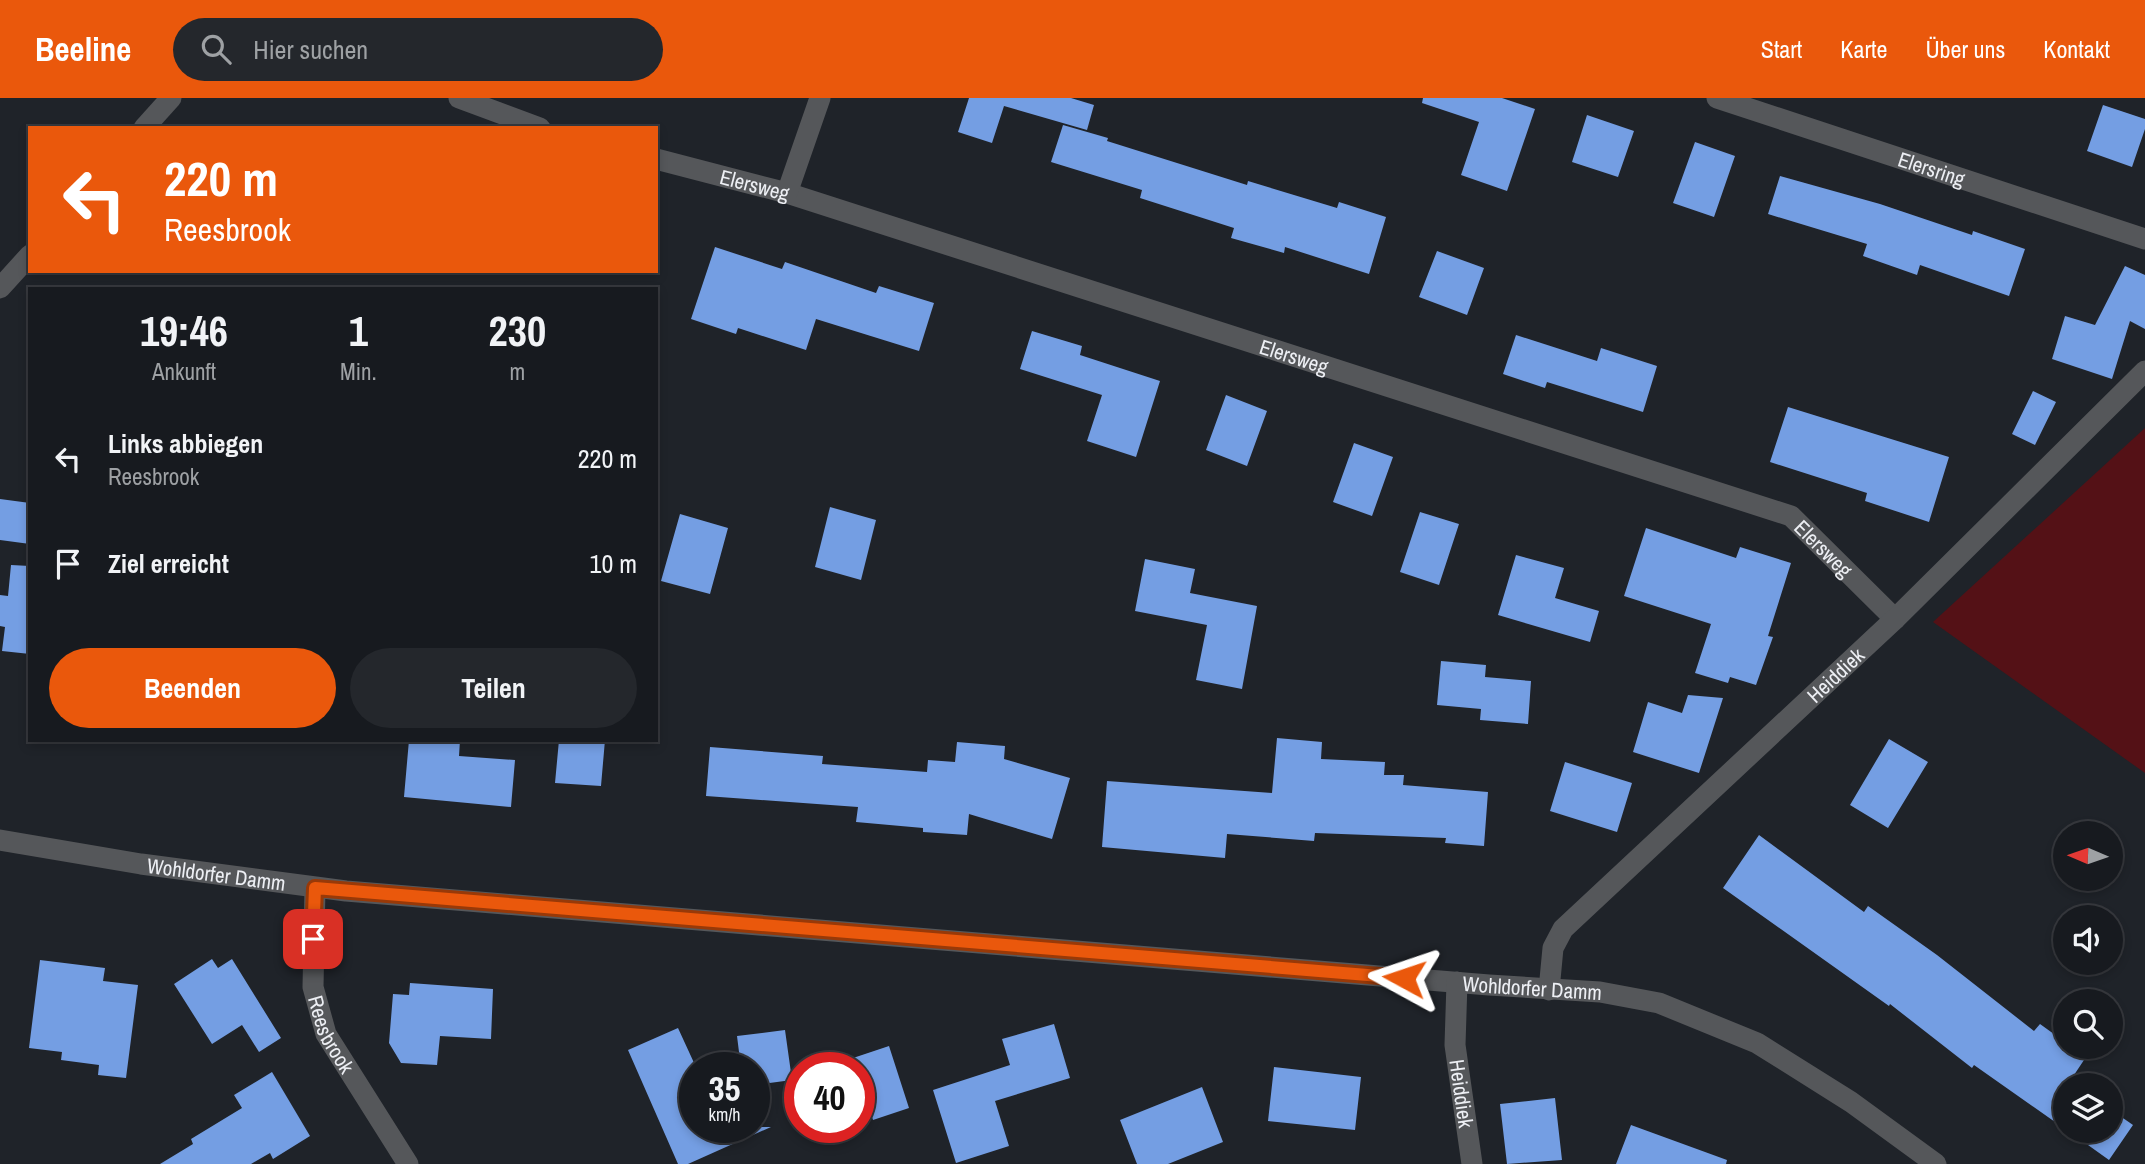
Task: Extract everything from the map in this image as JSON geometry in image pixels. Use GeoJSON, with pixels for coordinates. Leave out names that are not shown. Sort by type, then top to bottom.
{"type":"FeatureCollection","features":[{"type":"Feature","properties":{"kind":"street"},"geometry":{"type":"LineString","coordinates":[[146,126],[171,98]]}},
{"type":"Feature","properties":{"kind":"street"},"geometry":{"type":"LineString","coordinates":[[459,98],[535,126]]}},
{"type":"Feature","properties":{"kind":"street"},"geometry":{"type":"LineString","coordinates":[[787,193],[820,98]]}},
{"type":"Feature","properties":{"kind":"street","name":"Elersring"},"geometry":{"type":"LineString","coordinates":[[1717,98],[2145,239]]}},
{"type":"Feature","properties":{"kind":"street","name":"Elersweg"},"geometry":{"type":"LineString","coordinates":[[658,160],[787,193],[1791,516],[1895,619]]}},
{"type":"Feature","properties":{"kind":"street"},"geometry":{"type":"LineString","coordinates":[[0,288],[28,257]]}},
{"type":"Feature","properties":{"kind":"street","name":"Heiddiek"},"geometry":{"type":"LineString","coordinates":[[1549,990],[1553,948],[1563,929],[1895,619],[2145,370]]}},
{"type":"Feature","properties":{"kind":"street","name":"Wohldorfer Damm"},"geometry":{"type":"LineString","coordinates":[[0,840],[141,864],[315,888],[1549,990],[1600,992],[1659,1003],[1757,1042],[1851,1102],[1936,1164]]}},
{"type":"Feature","properties":{"kind":"street","name":"Reesbrook"},"geometry":{"type":"LineString","coordinates":[[315,888],[313,986],[326,1034],[408,1164]]}},
{"type":"Feature","properties":{"kind":"street","name":"Heiddiek"},"geometry":{"type":"LineString","coordinates":[[1457,982],[1455,1045],[1472,1164]]}},
{"type":"Feature","properties":{"kind":"shaded area"},"geometry":{"type":"Polygon","coordinates":[[[2145,428],[2145,773],[1933,622],[2145,428]]]}},
{"type":"Feature","properties":{"kind":"building"},"geometry":{"type":"Polygon","coordinates":[[[969,98],[1071,98],[1094,105],[1087,130],[1004,106],[992,143],[958,132],[969,98]]]}},
{"type":"Feature","properties":{"kind":"building"},"geometry":{"type":"Polygon","coordinates":[[[1423,98],[1502,98],[1535,109],[1507,191],[1461,175],[1479,122],[1422,103],[1423,98]]]}},
{"type":"Feature","properties":{"kind":"building"},"geometry":{"type":"Polygon","coordinates":[[[2103,105],[2145,119],[2145,129],[2132,167],[2087,151],[2103,105]]]}},
{"type":"Feature","properties":{"kind":"building"},"geometry":{"type":"Polygon","coordinates":[[[1587,115],[1634,131],[1618,177],[1572,162],[1587,115]]]}},
{"type":"Feature","properties":{"kind":"building"},"geometry":{"type":"Polygon","coordinates":[[[1063,125],[1247,185],[1248,181],[1337,208],[1339,202],[1386,217],[1369,274],[1285,247],[1284,253],[1231,238],[1234,228],[1140,198],[1142,190],[1051,162],[1063,125]]]}},
{"type":"Feature","properties":{"kind":"building"},"geometry":{"type":"Polygon","coordinates":[[[1695,142],[1735,156],[1714,217],[1673,203],[1695,142]]]}},
{"type":"Feature","properties":{"kind":"building"},"geometry":{"type":"Polygon","coordinates":[[[1780,176],[1880,204],[1972,235],[1973,231],[2025,249],[2009,296],[1920,265],[1917,275],[1863,256],[1867,244],[1768,214],[1780,176]]]}},
{"type":"Feature","properties":{"kind":"building"},"geometry":{"type":"Polygon","coordinates":[[[715,247],[782,269],[785,262],[876,293],[879,286],[934,303],[919,351],[816,319],[806,350],[738,328],[736,334],[691,319],[715,247]]]}},
{"type":"Feature","properties":{"kind":"building"},"geometry":{"type":"Polygon","coordinates":[[[1437,251],[1484,268],[1467,315],[1419,297],[1437,251]]]}},
{"type":"Feature","properties":{"kind":"building"},"geometry":{"type":"Polygon","coordinates":[[[2125,266],[2145,275],[2145,329],[2130,321],[2112,379],[2052,359],[2065,316],[2095,325],[2125,266]]]}},
{"type":"Feature","properties":{"kind":"building"},"geometry":{"type":"Polygon","coordinates":[[[1032,331],[1082,346],[1080,355],[1160,381],[1136,457],[1087,441],[1102,395],[1020,369],[1032,331]]]}},
{"type":"Feature","properties":{"kind":"building"},"geometry":{"type":"Polygon","coordinates":[[[1516,335],[1597,361],[1601,348],[1657,366],[1643,412],[1547,382],[1545,388],[1503,374],[1516,335]]]}},
{"type":"Feature","properties":{"kind":"building"},"geometry":{"type":"Polygon","coordinates":[[[2033,391],[2056,402],[2035,445],[2012,434],[2033,391]]]}},
{"type":"Feature","properties":{"kind":"building"},"geometry":{"type":"Polygon","coordinates":[[[1226,395],[1267,411],[1247,466],[1206,450],[1226,395]]]}},
{"type":"Feature","properties":{"kind":"building"},"geometry":{"type":"Polygon","coordinates":[[[1788,407],[1949,457],[1929,522],[1865,501],[1867,493],[1770,462],[1788,407]]]}},
{"type":"Feature","properties":{"kind":"building"},"geometry":{"type":"Polygon","coordinates":[[[1354,443],[1393,457],[1372,516],[1333,502],[1354,443]]]}},
{"type":"Feature","properties":{"kind":"building"},"geometry":{"type":"Polygon","coordinates":[[[0,499],[28,503],[28,544],[0,540],[0,499]]]}},
{"type":"Feature","properties":{"kind":"building"},"geometry":{"type":"Polygon","coordinates":[[[830,507],[876,520],[861,580],[815,567],[830,507]]]}},
{"type":"Feature","properties":{"kind":"building"},"geometry":{"type":"Polygon","coordinates":[[[1420,512],[1459,524],[1439,585],[1400,572],[1420,512]]]}},
{"type":"Feature","properties":{"kind":"building"},"geometry":{"type":"Polygon","coordinates":[[[680,514],[728,528],[710,594],[661,581],[680,514]]]}},
{"type":"Feature","properties":{"kind":"building"},"geometry":{"type":"Polygon","coordinates":[[[1646,528],[1736,558],[1740,547],[1791,563],[1768,636],[1773,637],[1756,685],[1730,677],[1728,683],[1695,673],[1711,624],[1624,596],[1646,528]]]}},
{"type":"Feature","properties":{"kind":"building"},"geometry":{"type":"Polygon","coordinates":[[[1516,555],[1564,568],[1555,598],[1599,611],[1590,642],[1498,615],[1516,555]]]}},
{"type":"Feature","properties":{"kind":"building"},"geometry":{"type":"Polygon","coordinates":[[[1145,559],[1195,569],[1190,593],[1257,606],[1242,689],[1196,680],[1207,625],[1135,611],[1145,559]]]}},
{"type":"Feature","properties":{"kind":"building"},"geometry":{"type":"Polygon","coordinates":[[[11,565],[28,566],[28,654],[2,651],[5,627],[0,626],[0,595],[8,596],[11,565]]]}},
{"type":"Feature","properties":{"kind":"building"},"geometry":{"type":"Polygon","coordinates":[[[1441,661],[1486,665],[1485,677],[1531,681],[1528,724],[1480,720],[1481,709],[1437,705],[1441,661]]]}},
{"type":"Feature","properties":{"kind":"building"},"geometry":{"type":"Polygon","coordinates":[[[1688,695],[1723,698],[1699,773],[1633,752],[1648,702],[1682,713],[1688,695]]]}},
{"type":"Feature","properties":{"kind":"building"},"geometry":{"type":"Polygon","coordinates":[[[1277,738],[1322,742],[1321,759],[1385,762],[1384,775],[1404,775],[1403,785],[1488,792],[1484,846],[1445,843],[1446,838],[1315,833],[1314,841],[1227,834],[1225,858],[1102,847],[1107,781],[1272,793],[1277,738]]]}},
{"type":"Feature","properties":{"kind":"building"},"geometry":{"type":"Polygon","coordinates":[[[1889,739],[1928,762],[1888,828],[1850,805],[1889,739]]]}},
{"type":"Feature","properties":{"kind":"building"},"geometry":{"type":"Polygon","coordinates":[[[409,742],[460,742],[459,756],[515,760],[511,807],[404,797],[409,742]]]}},
{"type":"Feature","properties":{"kind":"building"},"geometry":{"type":"Polygon","coordinates":[[[559,742],[605,742],[601,786],[555,783],[559,742]]]}},
{"type":"Feature","properties":{"kind":"building"},"geometry":{"type":"Polygon","coordinates":[[[957,742],[1005,746],[1004,759],[1070,778],[1052,839],[969,814],[967,835],[923,832],[923,828],[856,822],[858,807],[706,796],[710,747],[823,756],[822,764],[927,772],[928,760],[955,762],[957,742]]]}},
{"type":"Feature","properties":{"kind":"building"},"geometry":{"type":"Polygon","coordinates":[[[1565,762],[1632,783],[1617,832],[1550,811],[1565,762]]]}},
{"type":"Feature","properties":{"kind":"building"},"geometry":{"type":"Polygon","coordinates":[[[1759,835],[1864,912],[1868,906],[1937,955],[2034,1031],[2040,1024],[2053,1033],[2053,1059],[2085,1059],[2075,1073],[2053,1073],[2053,1121],[1974,1065],[1972,1068],[1890,1004],[1889,1006],[1723,888],[1759,835]]]}},
{"type":"Feature","properties":{"kind":"building"},"geometry":{"type":"Polygon","coordinates":[[[212,959],[218,968],[232,959],[281,1038],[259,1052],[242,1025],[212,1044],[174,984],[212,959]]]}},
{"type":"Feature","properties":{"kind":"building"},"geometry":{"type":"Polygon","coordinates":[[[40,960],[105,968],[103,981],[138,985],[126,1078],[98,1075],[99,1065],[61,1060],[62,1052],[29,1048],[40,960]]]}},
{"type":"Feature","properties":{"kind":"building"},"geometry":{"type":"Polygon","coordinates":[[[410,983],[493,989],[491,1039],[440,1036],[437,1065],[401,1063],[389,1043],[393,994],[409,995],[410,983]]]}},
{"type":"Feature","properties":{"kind":"building"},"geometry":{"type":"Polygon","coordinates":[[[1054,1024],[1070,1078],[995,1101],[1009,1146],[956,1163],[933,1090],[1010,1065],[1002,1039],[1054,1024]]]}},
{"type":"Feature","properties":{"kind":"building"},"geometry":{"type":"Polygon","coordinates":[[[678,1028],[689,1052],[679,1052],[679,1143],[735,1143],[688,1164],[678,1164],[628,1050],[678,1028]]]}},
{"type":"Feature","properties":{"kind":"building"},"geometry":{"type":"Polygon","coordinates":[[[785,1030],[788,1052],[784,1052],[784,1081],[770,1083],[770,1052],[739,1052],[737,1036],[785,1030]]]}},
{"type":"Feature","properties":{"kind":"building"},"geometry":{"type":"Polygon","coordinates":[[[889,1046],[909,1108],[875,1119],[875,1052],[871,1052],[889,1046]]]}},
{"type":"Feature","properties":{"kind":"building"},"geometry":{"type":"Polygon","coordinates":[[[1274,1067],[1361,1077],[1355,1130],[1268,1121],[1274,1067]]]}},
{"type":"Feature","properties":{"kind":"building"},"geometry":{"type":"Polygon","coordinates":[[[272,1072],[310,1136],[273,1159],[270,1153],[251,1164],[160,1164],[193,1144],[191,1139],[242,1108],[234,1095],[272,1072]]]}},
{"type":"Feature","properties":{"kind":"building"},"geometry":{"type":"Polygon","coordinates":[[[1202,1087],[1223,1142],[1168,1164],[1137,1164],[1120,1120],[1202,1087]]]}},
{"type":"Feature","properties":{"kind":"building"},"geometry":{"type":"Polygon","coordinates":[[[1555,1098],[1562,1160],[1507,1164],[1500,1104],[1555,1098]]]}},
{"type":"Feature","properties":{"kind":"building"},"geometry":{"type":"Polygon","coordinates":[[[2123,1118],[2133,1125],[2123,1140],[2123,1118]]]}},
{"type":"Feature","properties":{"kind":"building"},"geometry":{"type":"Polygon","coordinates":[[[1631,1125],[1727,1160],[1726,1164],[1616,1164],[1631,1125]]]}},
{"type":"Feature","properties":{"kind":"building"},"geometry":{"type":"Polygon","coordinates":[[[2085,1143],[2121,1143],[2109,1160],[2085,1143]]]}},
{"type":"Feature","properties":{"kind":"route"},"geometry":{"type":"LineString","coordinates":[[313,939],[315,888],[1404,978]]}}]}
